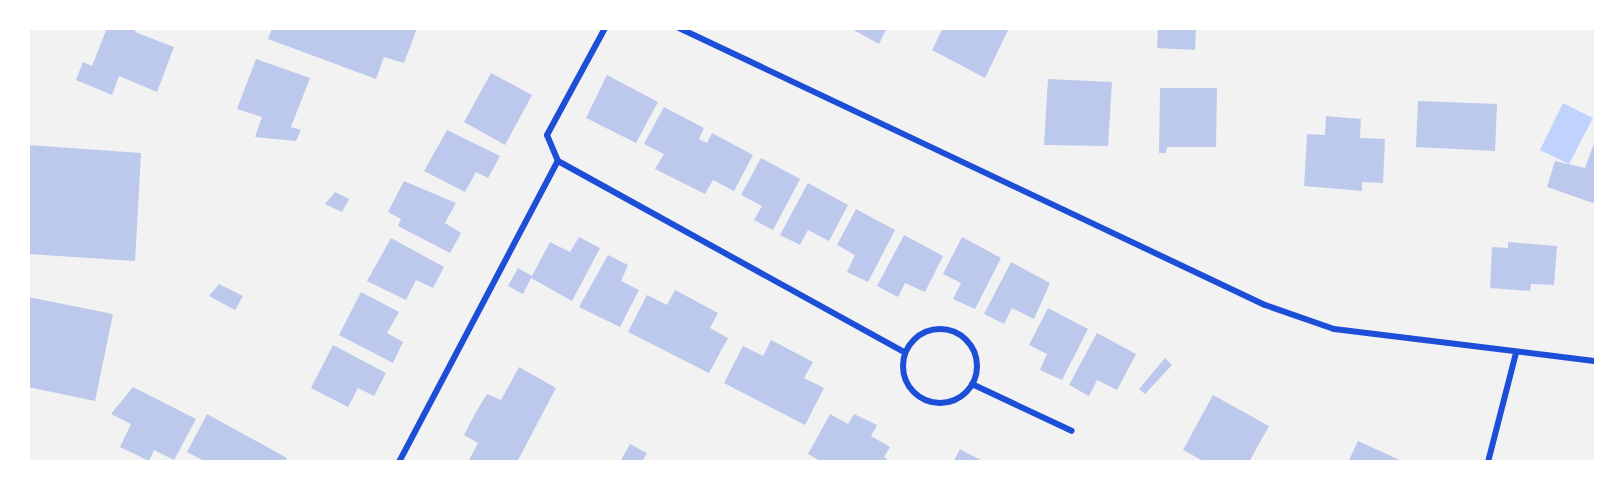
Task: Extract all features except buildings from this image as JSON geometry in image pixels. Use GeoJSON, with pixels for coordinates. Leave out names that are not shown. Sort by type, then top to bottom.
{"type":"FeatureCollection","features":[{"type":"Feature","properties":{"kind":"street"},"geometry":{"type":"LineString","coordinates":[[605,28],[547,135],[558,161],[904,352]]}},
{"type":"Feature","properties":{"kind":"street"},"geometry":{"type":"LineString","coordinates":[[680,28],[1265,304],[1334,329],[1596,361]]}},
{"type":"Feature","properties":{"kind":"street"},"geometry":{"type":"LineString","coordinates":[[399,462],[558,161]]}},
{"type":"Feature","properties":{"kind":"street"},"geometry":{"type":"LineString","coordinates":[[930,329],[953,330],[964,337],[976,356],[972,384],[960,398],[949,402],[926,401],[916,395],[903,376],[904,352],[910,342],[930,329]]}},
{"type":"Feature","properties":{"kind":"street"},"geometry":{"type":"LineString","coordinates":[[1488,462],[1516,353]]}},
{"type":"Feature","properties":{"kind":"street"},"geometry":{"type":"LineString","coordinates":[[972,384],[1072,431]]}},
{"type":"Feature","properties":{"kind":"water"},"geometry":{"type":"Polygon","coordinates":[[[1563,103],[1593,118],[1569,164],[1540,150],[1563,103]]]}}]}
